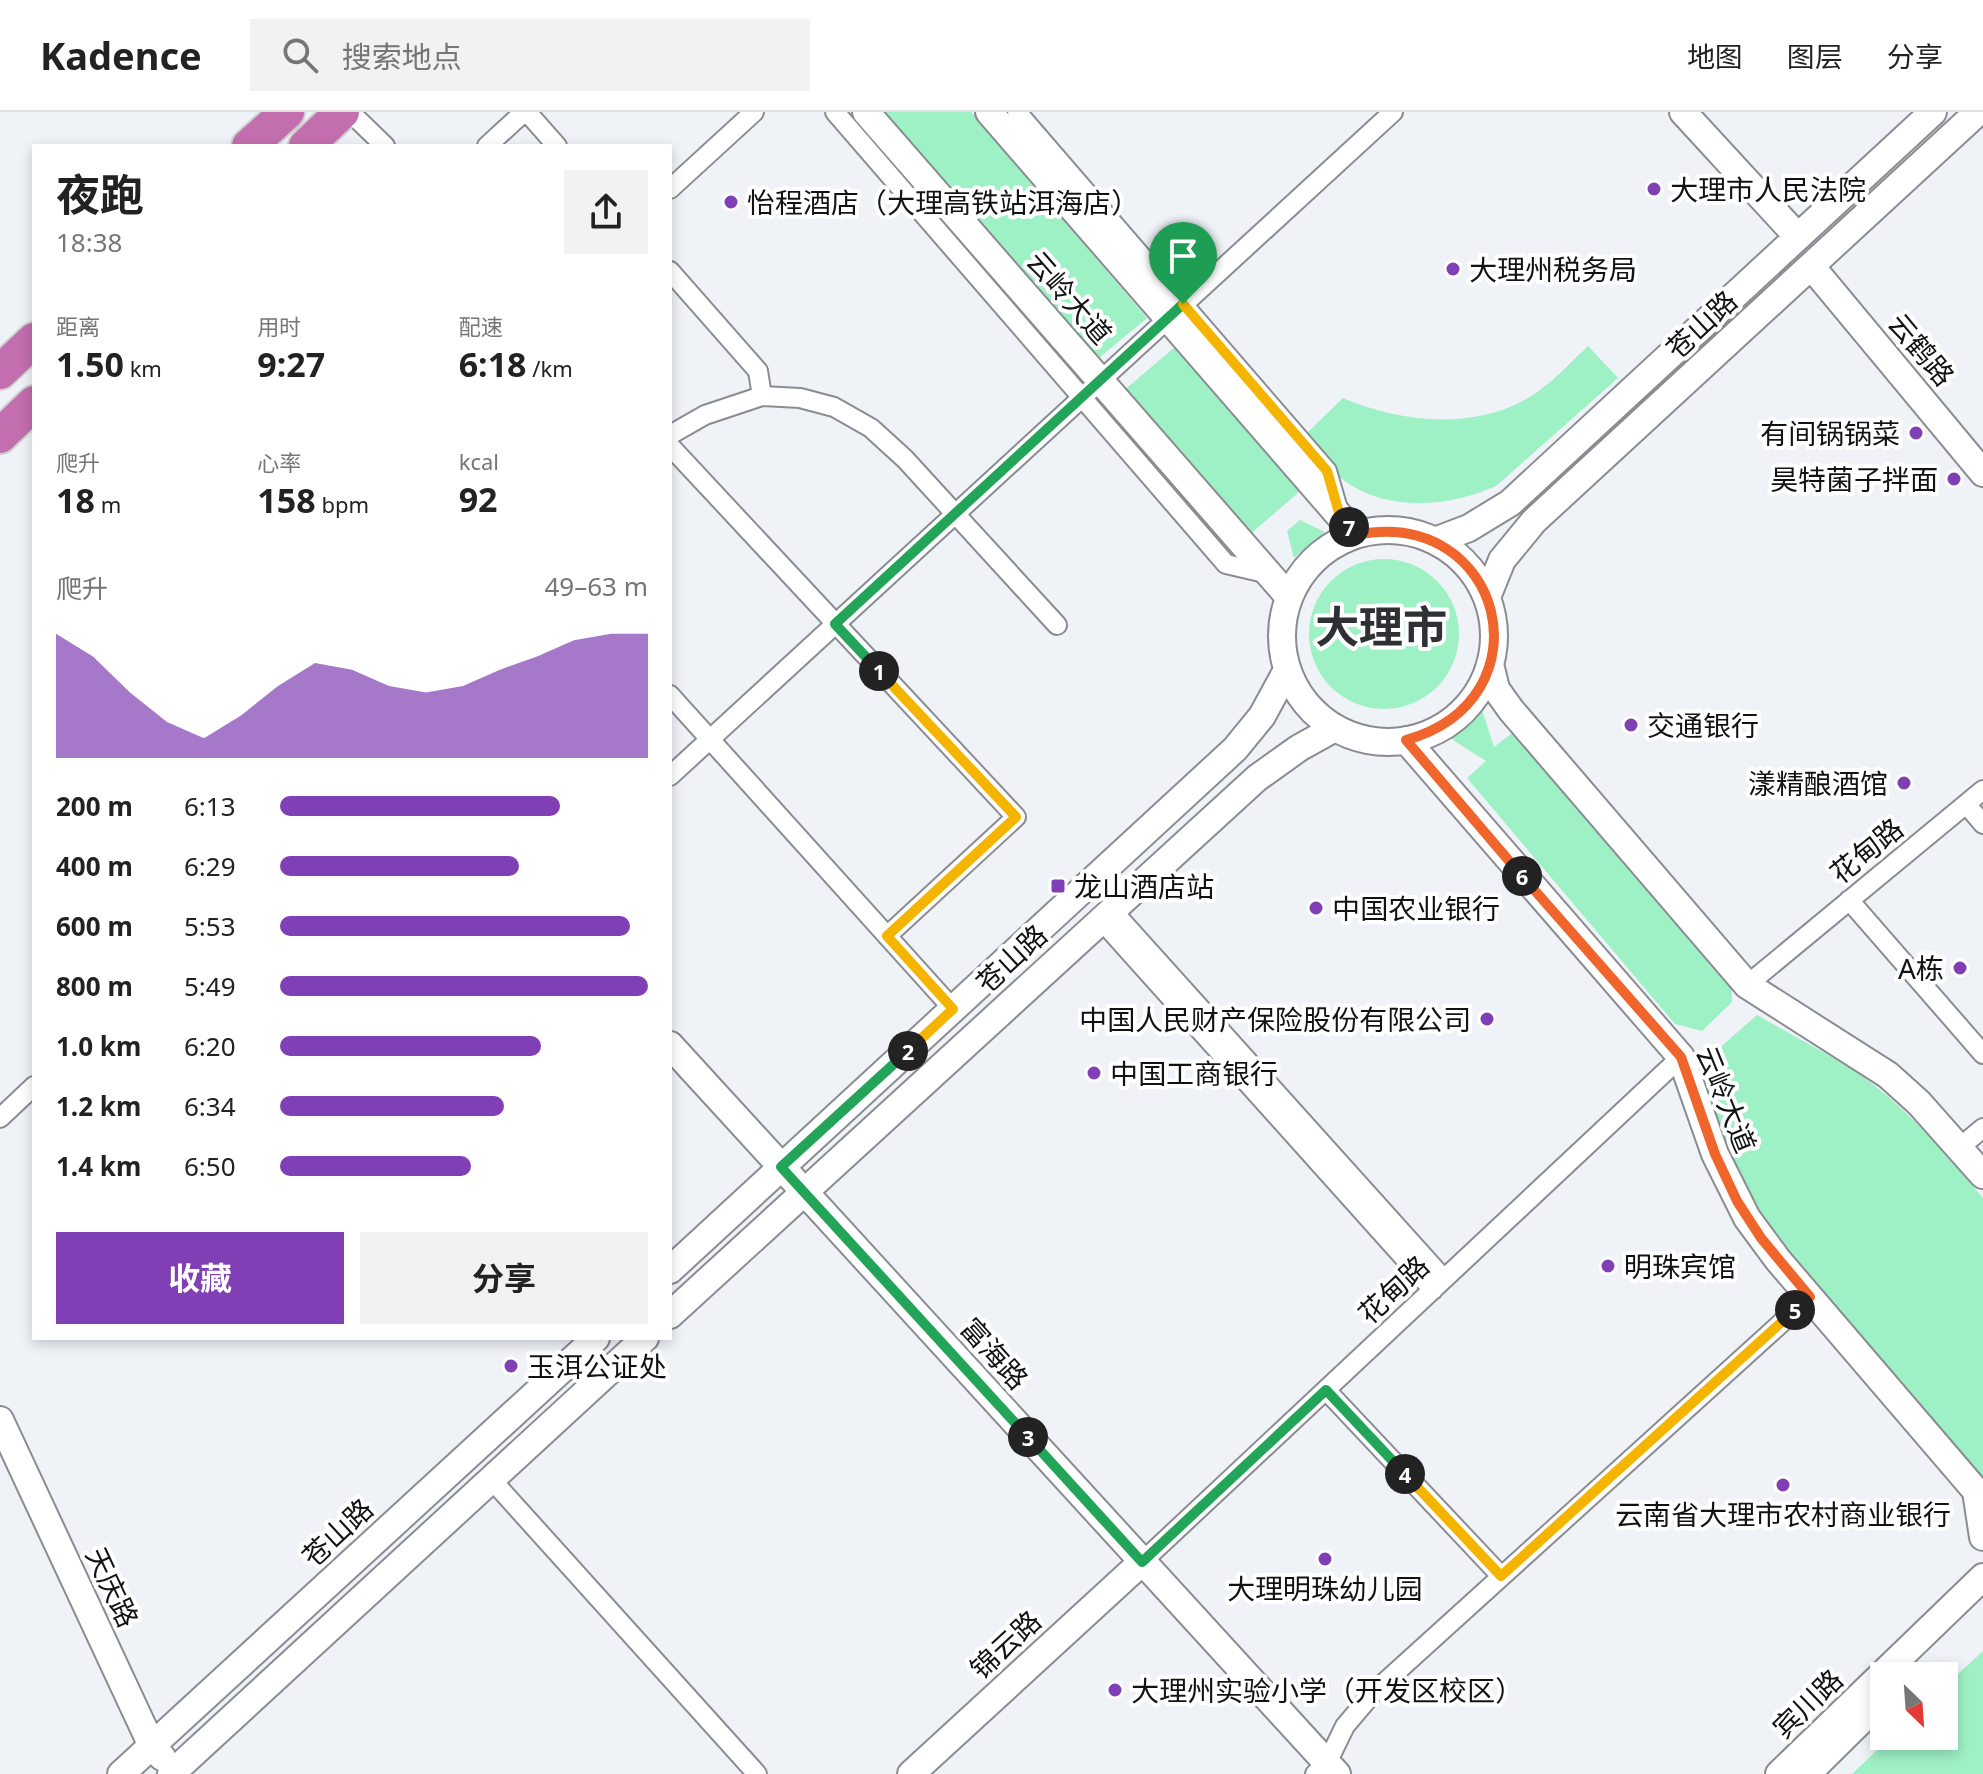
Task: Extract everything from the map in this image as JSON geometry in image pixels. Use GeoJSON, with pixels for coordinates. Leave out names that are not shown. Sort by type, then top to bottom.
{"type":"FeatureCollection","features":[{"type":"Feature","properties":{"kind":"highway"},"geometry":{"type":"LineString","coordinates":[[251,144],[287,112]]}},
{"type":"Feature","properties":{"kind":"highway"},"geometry":{"type":"LineString","coordinates":[[308,144],[342,112]]}},
{"type":"Feature","properties":{"kind":"highway"},"geometry":{"type":"LineString","coordinates":[[0,372],[32,342]]}},
{"type":"Feature","properties":{"kind":"highway"},"geometry":{"type":"LineString","coordinates":[[0,436],[32,405]]}},
{"type":"Feature","properties":{"kind":"main road"},"geometry":{"type":"LineString","coordinates":[[235,144],[259,112]]}},
{"type":"Feature","properties":{"kind":"main road","name":"云岭大道"},"geometry":{"type":"LineString","coordinates":[[866,112],[1091,389],[1289,597]]}},
{"type":"Feature","properties":{"kind":"main road"},"geometry":{"type":"LineString","coordinates":[[989,112],[1176,311],[1348,525],[1400,530],[1435,541],[1469,566],[1487,597],[1493,618],[1494,641],[1490,664],[1473,700],[1459,715],[1443,726],[1406,740],[1374,741],[1335,728],[1311,709],[1298,693],[1287,670],[1281,636],[1289,597],[1300,576],[1315,559],[1334,545],[1348,525]]}},
{"type":"Feature","properties":{"kind":"main road"},"geometry":{"type":"LineString","coordinates":[[1683,112],[1798,237]]}},
{"type":"Feature","properties":{"kind":"main road","name":"苍山路"},"geometry":{"type":"LineString","coordinates":[[1435,541],[1469,528],[1510,503],[1933,112]]}},
{"type":"Feature","properties":{"kind":"main road","name":"苍山路"},"geometry":{"type":"LineString","coordinates":[[1487,597],[1502,560],[1534,521],[1978,112]]}},
{"type":"Feature","properties":{"kind":"main road","name":"云鹤路"},"geometry":{"type":"LineString","coordinates":[[1811,266],[1983,473]]}},
{"type":"Feature","properties":{"kind":"main road"},"geometry":{"type":"LineString","coordinates":[[1490,664],[1496,689],[1511,710],[1747,985],[1888,1075],[1919,1103],[1983,1175]]}},
{"type":"Feature","properties":{"kind":"main road","name":"苍山路"},"geometry":{"type":"LineString","coordinates":[[672,1268],[1235,749],[1262,716],[1287,670]]}},
{"type":"Feature","properties":{"kind":"main road","name":"苍山路"},"geometry":{"type":"LineString","coordinates":[[672,1313],[1105,914],[1265,771],[1335,728]]}},
{"type":"Feature","properties":{"kind":"main road","name":"云岭大道"},"geometry":{"type":"LineString","coordinates":[[1406,740],[1681,1057],[1715,1154],[1737,1201],[1761,1238],[1980,1492]]}},
{"type":"Feature","properties":{"kind":"main road","name":"富海路"},"geometry":{"type":"LineString","coordinates":[[672,1047],[1142,1562],[1326,1770]]}},
{"type":"Feature","properties":{"kind":"main road","name":"苍山路"},"geometry":{"type":"LineString","coordinates":[[121,1774],[594,1340]]}},
{"type":"Feature","properties":{"kind":"main road"},"geometry":{"type":"LineString","coordinates":[[174,1773],[643,1340]]}},
{"type":"Feature","properties":{"kind":"main road","name":"天庆路"},"geometry":{"type":"LineString","coordinates":[[0,1420],[152,1746],[174,1773]]}},
{"type":"Feature","properties":{"kind":"main road"},"geometry":{"type":"LineString","coordinates":[[1980,1492],[1983,1537]]}},
{"type":"Feature","properties":{"kind":"main road","name":"锦云路"},"geometry":{"type":"LineString","coordinates":[[911,1774],[1142,1562]]}},
{"type":"Feature","properties":{"kind":"main road","name":"宾川路"},"geometry":{"type":"LineString","coordinates":[[1779,1774],[1983,1577]]}},
{"type":"Feature","properties":{"kind":"main road"},"geometry":{"type":"LineString","coordinates":[[1920,1662],[1983,1601]]}},
{"type":"Feature","properties":{"kind":"main road","name":"宾川路"},"geometry":{"type":"LineString","coordinates":[[1807,1774],[1870,1712]]}},
{"type":"Feature","properties":{"kind":"street"},"geometry":{"type":"LineString","coordinates":[[350,112],[383,144]]}},
{"type":"Feature","properties":{"kind":"street"},"geometry":{"type":"LineString","coordinates":[[489,144],[525,112],[555,144]]}},
{"type":"Feature","properties":{"kind":"street"},"geometry":{"type":"LineString","coordinates":[[672,187],[754,112]]}},
{"type":"Feature","properties":{"kind":"street"},"geometry":{"type":"LineString","coordinates":[[835,112],[1091,389]]}},
{"type":"Feature","properties":{"kind":"street"},"geometry":{"type":"LineString","coordinates":[[1017,112],[1176,311]]}},
{"type":"Feature","properties":{"kind":"street"},"geometry":{"type":"LineString","coordinates":[[672,774],[1393,112]]}},
{"type":"Feature","properties":{"kind":"street"},"geometry":{"type":"LineString","coordinates":[[672,273],[758,371],[762,396]]}},
{"type":"Feature","properties":{"kind":"street"},"geometry":{"type":"LineString","coordinates":[[672,434],[705,415],[762,396],[800,398],[834,407],[871,428],[956,513],[1057,625]]}},
{"type":"Feature","properties":{"kind":"street"},"geometry":{"type":"LineString","coordinates":[[672,448],[1016,817],[887,936]]}},
{"type":"Feature","properties":{"kind":"street"},"geometry":{"type":"LineString","coordinates":[[672,697],[953,1009]]}},
{"type":"Feature","properties":{"kind":"street","name":"花甸路"},"geometry":{"type":"LineString","coordinates":[[1747,985],[1983,790]]}},
{"type":"Feature","properties":{"kind":"street"},"geometry":{"type":"LineString","coordinates":[[1966,804],[1983,824]]}},
{"type":"Feature","properties":{"kind":"street"},"geometry":{"type":"LineString","coordinates":[[1849,900],[1983,1054]]}},
{"type":"Feature","properties":{"kind":"street"},"geometry":{"type":"LineString","coordinates":[[1105,914],[1438,1285]]}},
{"type":"Feature","properties":{"kind":"street","name":"花甸路"},"geometry":{"type":"LineString","coordinates":[[1142,1562],[1681,1057]]}},
{"type":"Feature","properties":{"kind":"street"},"geometry":{"type":"LineString","coordinates":[[0,1118],[32,1088]]}},
{"type":"Feature","properties":{"kind":"street"},"geometry":{"type":"LineString","coordinates":[[1959,1148],[1983,1128]]}},
{"type":"Feature","properties":{"kind":"street"},"geometry":{"type":"LineString","coordinates":[[1326,1770],[1345,1726],[1373,1693],[1810,1297]]}},
{"type":"Feature","properties":{"kind":"street"},"geometry":{"type":"LineString","coordinates":[[1326,1390],[1501,1576]]}},
{"type":"Feature","properties":{"kind":"street"},"geometry":{"type":"LineString","coordinates":[[491,1479],[757,1774]]}},
{"type":"Feature","properties":{"kind":"green space"},"geometry":{"type":"Polygon","coordinates":[[[871,112],[971,112],[1147,318],[1088,367],[871,112]]]}},
{"type":"Feature","properties":{"kind":"green space"},"geometry":{"type":"Polygon","coordinates":[[[1588,346],[1618,378],[1496,486],[1478,493],[1420,503],[1400,502],[1363,492],[1340,477],[1305,435],[1343,398],[1365,407],[1414,418],[1463,418],[1487,414],[1533,395],[1588,346]]]}},
{"type":"Feature","properties":{"kind":"green space"},"geometry":{"type":"Polygon","coordinates":[[[1175,347],[1299,492],[1247,537],[1122,392],[1175,347]]]}},
{"type":"Feature","properties":{"kind":"green space"},"geometry":{"type":"Polygon","coordinates":[[[1300,520],[1325,532],[1294,558],[1287,531],[1300,520]]]}},
{"type":"Feature","properties":{"kind":"green space"},"geometry":{"type":"Polygon","coordinates":[[[1384,559],[1413,564],[1437,581],[1454,605],[1459,634],[1454,663],[1437,687],[1413,704],[1384,709],[1355,704],[1331,687],[1314,663],[1309,634],[1314,605],[1331,581],[1355,564],[1384,559]]]}},
{"type":"Feature","properties":{"kind":"green space"},"geometry":{"type":"Polygon","coordinates":[[[1480,704],[1494,747],[1515,731],[1731,976],[1732,1002],[1702,1031],[1675,1024],[1467,778],[1486,761],[1445,735],[1480,704]]]}},
{"type":"Feature","properties":{"kind":"green space"},"geometry":{"type":"Polygon","coordinates":[[[1757,1015],[1832,1057],[1890,1098],[1945,1153],[1983,1198],[1983,1477],[1764,1224],[1746,1195],[1692,1072],[1757,1015]]]}},
{"type":"Feature","properties":{"kind":"green space"},"geometry":{"type":"Polygon","coordinates":[[[1983,1651],[1983,1774],[1852,1774],[1877,1750],[1958,1750],[1958,1674],[1983,1651]]]}},
{"type":"Feature","properties":{"kind":"place","name":"大理市人民法院"},"geometry":{"type":"Point","coordinates":[1654,189]}},
{"type":"Feature","properties":{"kind":"place","name":"怡程酒店（大理高铁站洱海店）"},"geometry":{"type":"Point","coordinates":[731,202]}},
{"type":"Feature","properties":{"kind":"place","name":"大理州税务局"},"geometry":{"type":"Point","coordinates":[1453,269]}},
{"type":"Feature","properties":{"kind":"place","name":"有间锅锅菜"},"geometry":{"type":"Point","coordinates":[1916,433]}},
{"type":"Feature","properties":{"kind":"place","name":"昊特菌子拌面"},"geometry":{"type":"Point","coordinates":[1954,479]}},
{"type":"Feature","properties":{"kind":"place","name":"交通银行"},"geometry":{"type":"Point","coordinates":[1631,725]}},
{"type":"Feature","properties":{"kind":"place","name":"漾精酿酒馆"},"geometry":{"type":"Point","coordinates":[1904,783]}},
{"type":"Feature","properties":{"kind":"place","name":"龙山酒店站"},"geometry":{"type":"Point","coordinates":[1058,886]}},
{"type":"Feature","properties":{"kind":"place","name":"中国农业银行"},"geometry":{"type":"Point","coordinates":[1316,908]}},
{"type":"Feature","properties":{"kind":"place","name":"A栋"},"geometry":{"type":"Point","coordinates":[1960,968]}},
{"type":"Feature","properties":{"kind":"place","name":"中国人民财产保险股份有限公司"},"geometry":{"type":"Point","coordinates":[1487,1019]}},
{"type":"Feature","properties":{"kind":"place","name":"中国工商银行"},"geometry":{"type":"Point","coordinates":[1094,1073]}},
{"type":"Feature","properties":{"kind":"place","name":"明珠宾馆"},"geometry":{"type":"Point","coordinates":[1608,1266]}},
{"type":"Feature","properties":{"kind":"place","name":"玉洱公证处"},"geometry":{"type":"Point","coordinates":[511,1366]}},
{"type":"Feature","properties":{"kind":"place","name":"云南省大理市农村商业银行"},"geometry":{"type":"Point","coordinates":[1783,1485]}},
{"type":"Feature","properties":{"kind":"place","name":"大理明珠幼儿园"},"geometry":{"type":"Point","coordinates":[1325,1559]}},
{"type":"Feature","properties":{"kind":"place","name":"大理州实验小学（开发区校区）"},"geometry":{"type":"Point","coordinates":[1115,1690]}},
{"type":"Feature","properties":{"kind":"district","name":"大理市"},"geometry":{"type":"Point","coordinates":[1381,626]}},
{"type":"Feature","properties":{"kind":"route"},"geometry":{"type":"LineString","coordinates":[[1183,304],[1327,471],[1340,516],[1356,535],[1378,530],[1400,530],[1422,535],[1442,544],[1469,566],[1487,596],[1493,618],[1494,641],[1490,664],[1473,700],[1459,715],[1425,735],[1406,740],[1681,1057],[1715,1154],[1737,1201],[1761,1238],[1810,1297],[1501,1576],[1326,1390],[1142,1562],[781,1167],[953,1009],[887,936],[1016,817],[835,624],[1183,304]]}}]}
